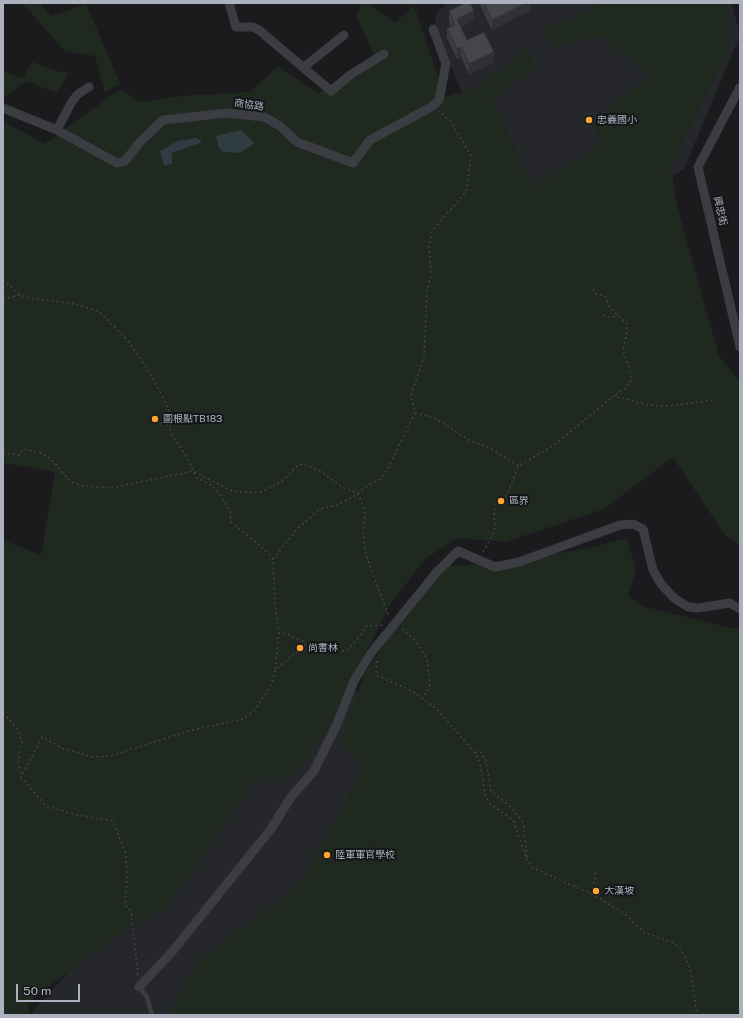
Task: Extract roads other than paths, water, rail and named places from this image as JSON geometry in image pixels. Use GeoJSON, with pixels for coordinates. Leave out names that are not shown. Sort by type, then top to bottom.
{"type":"FeatureCollection","features":[{"type":"Feature","properties":{"kind":"street"},"geometry":{"type":"LineString","coordinates":[[229,3],[236,28],[253,27],[259,30],[332,91],[350,75],[384,54]]}},
{"type":"Feature","properties":{"kind":"street","name":"商協路"},"geometry":{"type":"LineString","coordinates":[[3,108],[57,130],[117,163],[125,161],[140,142],[162,120],[228,113],[264,117],[280,126],[297,142],[353,163],[370,140],[433,106],[441,94],[446,64],[433,29]]}},
{"type":"Feature","properties":{"kind":"street"},"geometry":{"type":"LineString","coordinates":[[304,67],[344,35]]}},
{"type":"Feature","properties":{"kind":"street"},"geometry":{"type":"LineString","coordinates":[[57,130],[70,103],[78,94],[89,87]]}},
{"type":"Feature","properties":{"kind":"street","name":"興忠街"},"geometry":{"type":"LineString","coordinates":[[740,87],[698,167],[740,347]]}},
{"type":"Feature","properties":{"kind":"street"},"geometry":{"type":"LineString","coordinates":[[139,987],[172,952],[271,829],[291,797],[314,771],[337,724],[354,680],[371,652],[436,573],[458,551],[480,559],[495,567],[519,562],[620,525],[633,524],[643,529],[653,570],[661,584],[674,598],[688,607],[698,608],[730,604],[740,609]]}},
{"type":"Feature","properties":{"kind":"lane"},"geometry":{"type":"LineString","coordinates":[[139,987],[147,997],[152,1015]]}},
{"type":"Feature","properties":{"kind":"place","name":"忠義國小"},"geometry":{"type":"Point","coordinates":[589,120]}},
{"type":"Feature","properties":{"kind":"place","name":"圖根點TB183"},"geometry":{"type":"Point","coordinates":[155,419]}},
{"type":"Feature","properties":{"kind":"place","name":"區界"},"geometry":{"type":"Point","coordinates":[501,501]}},
{"type":"Feature","properties":{"kind":"place","name":"尚書林"},"geometry":{"type":"Point","coordinates":[300,648]}},
{"type":"Feature","properties":{"kind":"place","name":"陸軍軍官學校"},"geometry":{"type":"Point","coordinates":[327,855]}},
{"type":"Feature","properties":{"kind":"place","name":"大漢坡"},"geometry":{"type":"Point","coordinates":[596,891]}}]}
